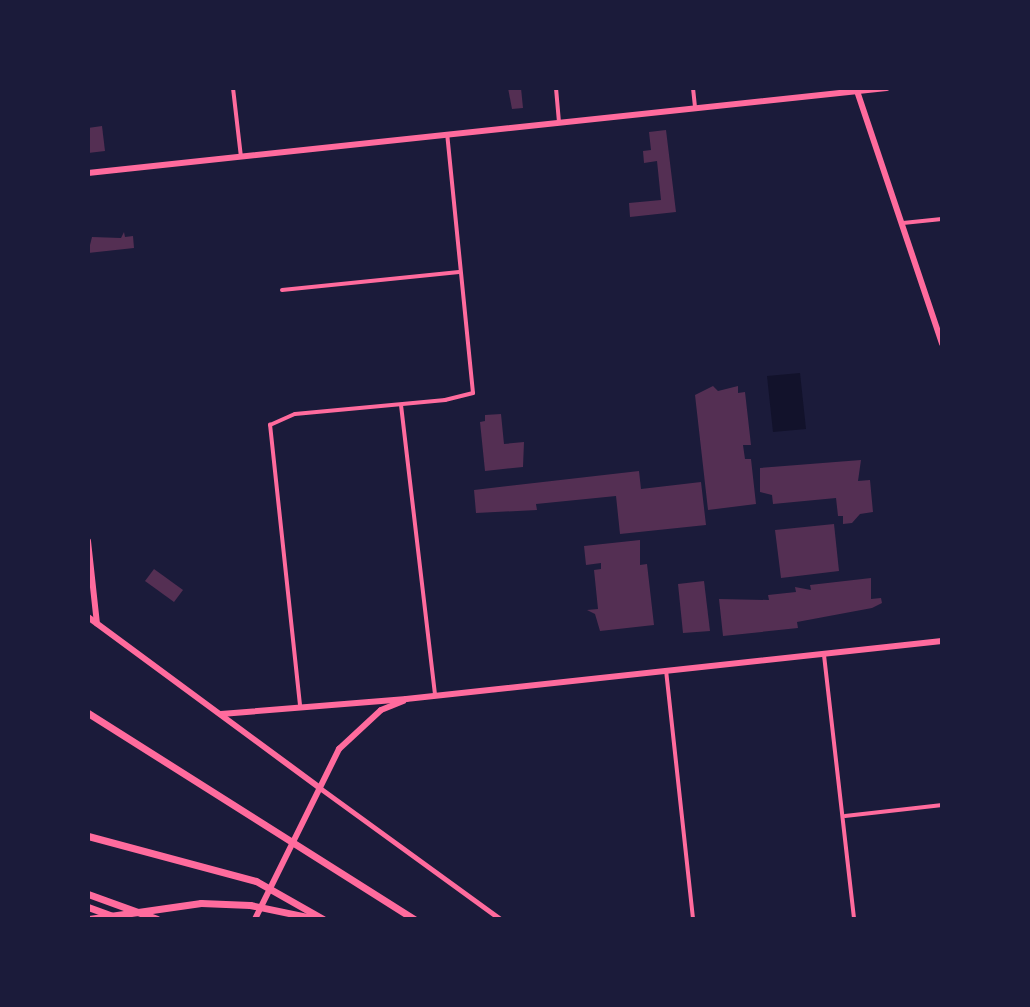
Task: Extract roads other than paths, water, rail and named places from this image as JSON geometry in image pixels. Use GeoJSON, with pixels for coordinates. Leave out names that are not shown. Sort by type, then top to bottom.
{"type":"FeatureCollection","features":[{"type":"Feature","properties":{"kind":"highway"},"geometry":{"type":"LineString","coordinates":[[88,713],[414,919]]}},
{"type":"Feature","properties":{"kind":"highway"},"geometry":{"type":"LineString","coordinates":[[88,836],[270,888],[323,919]]}},
{"type":"Feature","properties":{"kind":"highway"},"geometry":{"type":"LineString","coordinates":[[88,894],[157,919]]}},
{"type":"Feature","properties":{"kind":"highway"},"geometry":{"type":"LineString","coordinates":[[88,918],[201,903],[250,905],[317,919]]}},
{"type":"Feature","properties":{"kind":"highway"},"geometry":{"type":"LineString","coordinates":[[88,907],[121,919]]}},
{"type":"Feature","properties":{"kind":"highway"},"geometry":{"type":"LineString","coordinates":[[88,918],[95,919]]}},
{"type":"Feature","properties":{"kind":"main road"},"geometry":{"type":"LineString","coordinates":[[88,173],[886,88]]}},
{"type":"Feature","properties":{"kind":"main road"},"geometry":{"type":"LineString","coordinates":[[856,90],[942,344]]}},
{"type":"Feature","properties":{"kind":"main road"},"geometry":{"type":"LineString","coordinates":[[88,541],[97,624]]}},
{"type":"Feature","properties":{"kind":"main road"},"geometry":{"type":"LineString","coordinates":[[88,617],[317,786]]}},
{"type":"Feature","properties":{"kind":"main road"},"geometry":{"type":"LineString","coordinates":[[221,714],[300,705],[406,699],[942,641]]}},
{"type":"Feature","properties":{"kind":"main road"},"geometry":{"type":"LineString","coordinates":[[255,919],[317,786],[354,731],[406,699]]}},
{"type":"Feature","properties":{"kind":"street"},"geometry":{"type":"LineString","coordinates":[[233,88],[241,157]]}},
{"type":"Feature","properties":{"kind":"street"},"geometry":{"type":"LineString","coordinates":[[556,88],[559,121]]}},
{"type":"Feature","properties":{"kind":"street"},"geometry":{"type":"LineString","coordinates":[[693,88],[695,107]]}},
{"type":"Feature","properties":{"kind":"street"},"geometry":{"type":"LineString","coordinates":[[300,705],[270,425],[295,414],[401,405],[473,393],[447,134]]}},
{"type":"Feature","properties":{"kind":"street"},"geometry":{"type":"LineString","coordinates":[[903,223],[942,219]]}},
{"type":"Feature","properties":{"kind":"street"},"geometry":{"type":"LineString","coordinates":[[282,290],[459,272]]}},
{"type":"Feature","properties":{"kind":"street"},"geometry":{"type":"LineString","coordinates":[[401,405],[435,694]]}},
{"type":"Feature","properties":{"kind":"street"},"geometry":{"type":"LineString","coordinates":[[824,654],[854,919]]}},
{"type":"Feature","properties":{"kind":"street"},"geometry":{"type":"LineString","coordinates":[[666,670],[693,919]]}},
{"type":"Feature","properties":{"kind":"street"},"geometry":{"type":"LineString","coordinates":[[317,786],[500,919]]}},
{"type":"Feature","properties":{"kind":"street"},"geometry":{"type":"LineString","coordinates":[[844,816],[942,805]]}}]}
